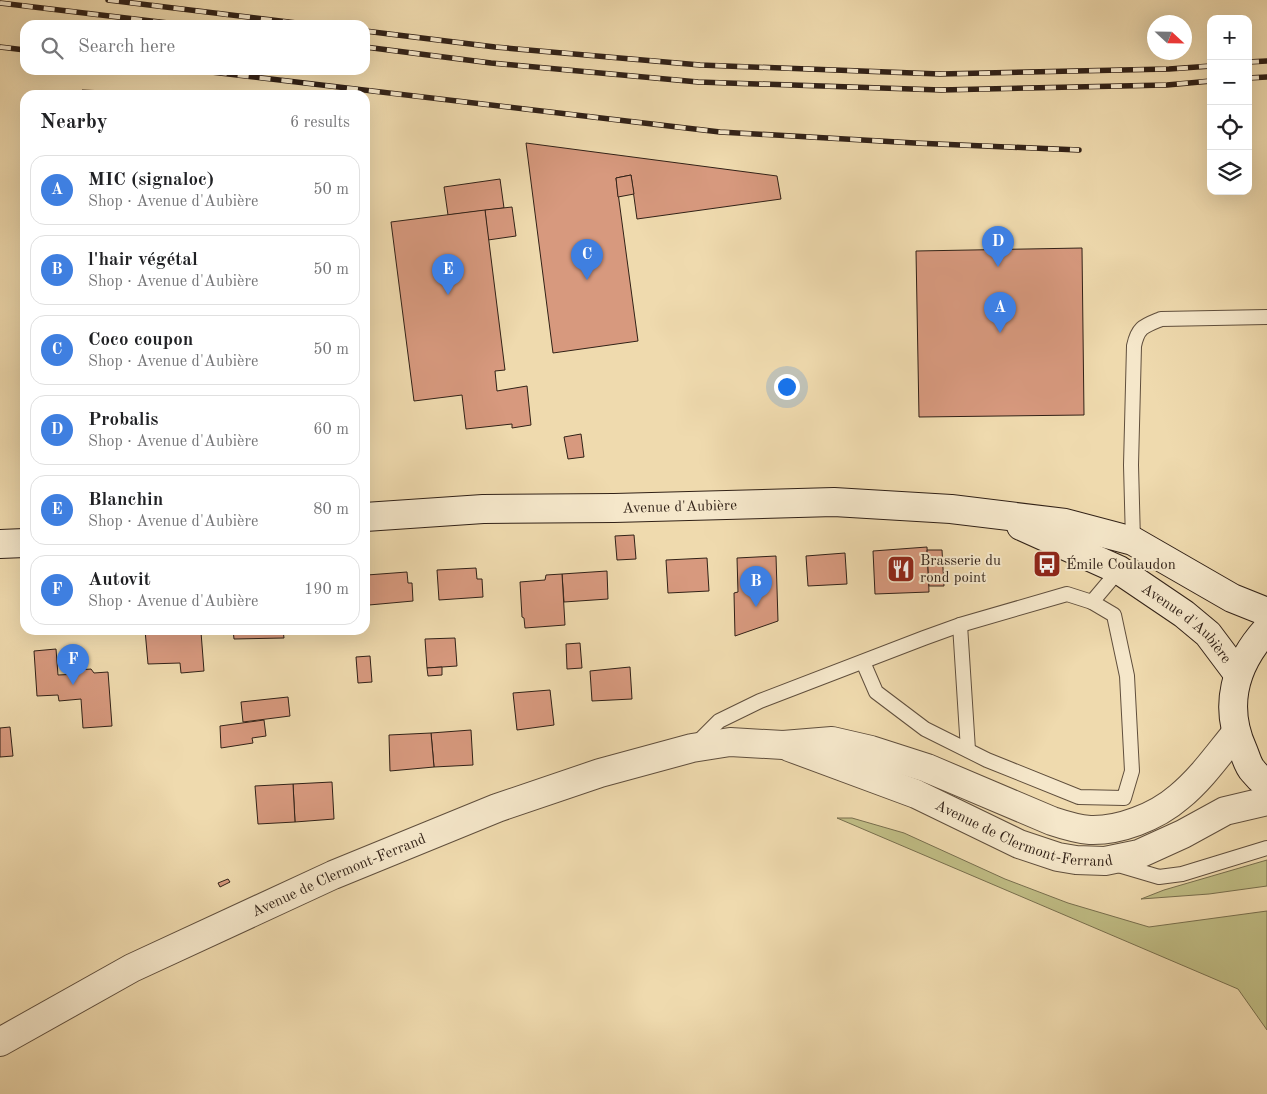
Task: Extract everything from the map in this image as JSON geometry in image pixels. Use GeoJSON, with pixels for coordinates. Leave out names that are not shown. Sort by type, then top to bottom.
{"type":"FeatureCollection","features":[{"type":"Feature","properties":{"kind":"street","name":"Avenue d'Aubière"},"geometry":{"type":"LineString","coordinates":[[370,516],[483,509],[614,508],[834,502],[951,509],[1065,523],[1133,541],[1232,598],[1267,612]]}},
{"type":"Feature","properties":{"kind":"street","name":"Avenue d'Aubière"},"geometry":{"type":"LineString","coordinates":[[994,514],[1119,570],[1184,614],[1208,634],[1238,674]]}},
{"type":"Feature","properties":{"kind":"street"},"geometry":{"type":"LineString","coordinates":[[0,544],[20,543]]}},
{"type":"Feature","properties":{"kind":"street"},"geometry":{"type":"LineString","coordinates":[[1267,629],[1245,658],[1238,674],[1232,704],[1235,734],[1252,770],[1267,785]]}},
{"type":"Feature","properties":{"kind":"street","name":"Avenue de Clermont-Ferrand"},"geometry":{"type":"LineString","coordinates":[[0,1042],[132,968],[333,875],[497,808],[600,773],[692,748],[730,742],[783,744],[832,741],[871,750],[927,768],[1052,821],[1072,828],[1091,830],[1117,827],[1151,815],[1178,798],[1201,776],[1235,734]]}},
{"type":"Feature","properties":{"kind":"street","name":"Avenue de Clermont-Ferrand"},"geometry":{"type":"LineString","coordinates":[[783,744],[916,794],[1019,844],[1041,852],[1076,860],[1104,861],[1140,854],[1183,834],[1225,811],[1267,801]]}},
{"type":"Feature","properties":{"kind":"lane"},"geometry":{"type":"LineString","coordinates":[[1133,541],[1131,465],[1134,346],[1136,334],[1146,325],[1161,319],[1267,317]]}},
{"type":"Feature","properties":{"kind":"lane"},"geometry":{"type":"LineString","coordinates":[[1092,602],[1119,570]]}},
{"type":"Feature","properties":{"kind":"lane","name":"Avenue de Clermont-Ferrand"},"geometry":{"type":"LineString","coordinates":[[692,748],[719,721],[760,701],[960,626],[1066,594],[1092,602],[1114,615],[1127,676],[1132,770],[1124,798],[1079,797],[968,750]]}},
{"type":"Feature","properties":{"kind":"lane"},"geometry":{"type":"LineString","coordinates":[[863,662],[876,692],[925,730],[968,750],[960,626]]}},
{"type":"Feature","properties":{"kind":"lane"},"geometry":{"type":"LineString","coordinates":[[1104,861],[1159,878],[1182,874],[1267,848]]}},
{"type":"Feature","properties":{"kind":"shaded area"},"geometry":{"type":"Polygon","coordinates":[[[837,818],[852,818],[904,833],[1005,879],[1068,903],[1149,927],[1267,911],[1267,1030],[1238,989],[837,818]]]}},
{"type":"Feature","properties":{"kind":"shaded area"},"geometry":{"type":"Polygon","coordinates":[[[1267,860],[1267,886],[1209,894],[1141,899],[1164,890],[1267,860]]]}},
{"type":"Feature","properties":{"kind":"building"},"geometry":{"type":"Polygon","coordinates":[[[526,143],[777,176],[781,199],[637,219],[631,175],[616,178],[638,341],[553,353],[526,143]]]}},
{"type":"Feature","properties":{"kind":"building"},"geometry":{"type":"Polygon","coordinates":[[[631,175],[634,194],[618,197],[616,178],[631,175]]]}},
{"type":"Feature","properties":{"kind":"building"},"geometry":{"type":"Polygon","coordinates":[[[500,179],[504,208],[448,215],[444,187],[500,179]]]}},
{"type":"Feature","properties":{"kind":"building"},"geometry":{"type":"Polygon","coordinates":[[[512,207],[516,236],[488,240],[485,210],[512,207]]]}},
{"type":"Feature","properties":{"kind":"building"},"geometry":{"type":"Polygon","coordinates":[[[485,210],[505,370],[495,371],[497,391],[527,386],[531,425],[512,428],[512,424],[466,429],[462,395],[414,401],[391,222],[485,210]]]}},
{"type":"Feature","properties":{"kind":"building"},"geometry":{"type":"Polygon","coordinates":[[[1082,248],[1084,415],[919,417],[916,251],[1082,248]]]}},
{"type":"Feature","properties":{"kind":"building"},"geometry":{"type":"Polygon","coordinates":[[[581,434],[584,457],[568,459],[564,437],[581,434]]]}},
{"type":"Feature","properties":{"kind":"building"},"geometry":{"type":"Polygon","coordinates":[[[634,535],[636,559],[617,560],[615,536],[634,535]]]}},
{"type":"Feature","properties":{"kind":"building","name":"Brasserie du rond point"},"geometry":{"type":"Polygon","coordinates":[[[927,547],[929,592],[875,594],[873,551],[927,547]]]}},
{"type":"Feature","properties":{"kind":"building"},"geometry":{"type":"Polygon","coordinates":[[[927,550],[942,550],[944,586],[929,586],[927,550]]]}},
{"type":"Feature","properties":{"kind":"building"},"geometry":{"type":"Polygon","coordinates":[[[845,553],[847,584],[808,586],[806,556],[845,553]]]}},
{"type":"Feature","properties":{"kind":"building"},"geometry":{"type":"Polygon","coordinates":[[[776,556],[778,621],[735,636],[734,593],[738,592],[737,558],[776,556]]]}},
{"type":"Feature","properties":{"kind":"building"},"geometry":{"type":"Polygon","coordinates":[[[707,558],[709,591],[668,593],[666,560],[707,558]]]}},
{"type":"Feature","properties":{"kind":"building"},"geometry":{"type":"Polygon","coordinates":[[[476,568],[477,579],[482,579],[483,597],[439,600],[437,570],[476,568]]]}},
{"type":"Feature","properties":{"kind":"building"},"geometry":{"type":"Polygon","coordinates":[[[607,571],[608,599],[564,602],[562,574],[607,571]]]}},
{"type":"Feature","properties":{"kind":"building"},"geometry":{"type":"Polygon","coordinates":[[[407,572],[408,583],[412,583],[413,601],[370,605],[370,575],[407,572]]]}},
{"type":"Feature","properties":{"kind":"building"},"geometry":{"type":"Polygon","coordinates":[[[562,574],[565,625],[525,628],[524,618],[522,617],[520,582],[545,580],[546,575],[562,574]]]}},
{"type":"Feature","properties":{"kind":"building"},"geometry":{"type":"Polygon","coordinates":[[[145,635],[201,635],[204,671],[181,673],[180,663],[148,664],[145,635]]]}},
{"type":"Feature","properties":{"kind":"building"},"geometry":{"type":"Polygon","coordinates":[[[234,635],[284,635],[284,638],[234,639],[234,635]]]}},
{"type":"Feature","properties":{"kind":"building"},"geometry":{"type":"Polygon","coordinates":[[[455,638],[457,666],[427,668],[425,639],[455,638]]]}},
{"type":"Feature","properties":{"kind":"building"},"geometry":{"type":"Polygon","coordinates":[[[580,643],[582,668],[567,669],[566,644],[580,643]]]}},
{"type":"Feature","properties":{"kind":"building"},"geometry":{"type":"Polygon","coordinates":[[[56,649],[58,675],[79,674],[79,670],[91,669],[94,673],[108,672],[112,726],[83,728],[81,699],[59,701],[58,695],[37,696],[34,651],[56,649]]]}},
{"type":"Feature","properties":{"kind":"building"},"geometry":{"type":"Polygon","coordinates":[[[370,656],[372,682],[358,683],[356,657],[370,656]]]}},
{"type":"Feature","properties":{"kind":"building"},"geometry":{"type":"Polygon","coordinates":[[[442,667],[442,675],[428,676],[427,668],[442,667]]]}},
{"type":"Feature","properties":{"kind":"building"},"geometry":{"type":"Polygon","coordinates":[[[630,667],[632,699],[592,701],[590,671],[630,667]]]}},
{"type":"Feature","properties":{"kind":"building"},"geometry":{"type":"Polygon","coordinates":[[[550,690],[554,725],[517,730],[513,693],[550,690]]]}},
{"type":"Feature","properties":{"kind":"building"},"geometry":{"type":"Polygon","coordinates":[[[288,697],[290,716],[243,722],[241,702],[288,697]]]}},
{"type":"Feature","properties":{"kind":"building"},"geometry":{"type":"Polygon","coordinates":[[[264,720],[266,736],[252,738],[253,743],[221,748],[220,726],[264,720]]]}},
{"type":"Feature","properties":{"kind":"building"},"geometry":{"type":"Polygon","coordinates":[[[10,727],[13,756],[0,757],[0,728],[10,727]]]}},
{"type":"Feature","properties":{"kind":"building"},"geometry":{"type":"Polygon","coordinates":[[[471,730],[473,765],[434,767],[431,733],[471,730]]]}},
{"type":"Feature","properties":{"kind":"building"},"geometry":{"type":"Polygon","coordinates":[[[431,733],[434,767],[390,771],[389,735],[431,733]]]}},
{"type":"Feature","properties":{"kind":"building"},"geometry":{"type":"Polygon","coordinates":[[[332,782],[334,819],[295,822],[293,784],[332,782]]]}},
{"type":"Feature","properties":{"kind":"building"},"geometry":{"type":"Polygon","coordinates":[[[293,784],[295,822],[258,824],[255,786],[293,784]]]}},
{"type":"Feature","properties":{"kind":"building"},"geometry":{"type":"Polygon","coordinates":[[[228,879],[230,882],[220,887],[218,883],[228,879]]]}},
{"type":"Feature","properties":{"kind":"railway"},"geometry":{"type":"LineString","coordinates":[[108,0],[272,20]]}},
{"type":"Feature","properties":{"kind":"railway"},"geometry":{"type":"LineString","coordinates":[[0,3],[143,20]]}},
{"type":"Feature","properties":{"kind":"railway"},"geometry":{"type":"LineString","coordinates":[[370,32],[495,47],[700,65],[940,74],[1169,69],[1207,66]]}},
{"type":"Feature","properties":{"kind":"railway"},"geometry":{"type":"LineString","coordinates":[[0,47],[20,49]]}},
{"type":"Feature","properties":{"kind":"railway"},"geometry":{"type":"LineString","coordinates":[[370,48],[491,63],[698,82],[941,90],[1167,85],[1207,81]]}},
{"type":"Feature","properties":{"kind":"railway"},"geometry":{"type":"LineString","coordinates":[[1252,62],[1267,61]]}},
{"type":"Feature","properties":{"kind":"railway"},"geometry":{"type":"LineString","coordinates":[[236,75],[364,90]]}},
{"type":"Feature","properties":{"kind":"railway"},"geometry":{"type":"LineString","coordinates":[[1252,78],[1267,77]]}},
{"type":"Feature","properties":{"kind":"railway"},"geometry":{"type":"LineString","coordinates":[[370,91],[720,132],[1079,150]]}},
{"type":"Feature","properties":{"kind":"place","name":"Probalis"},"geometry":{"type":"Point","coordinates":[998,267]}},
{"type":"Feature","properties":{"kind":"place","name":"Coco coupon"},"geometry":{"type":"Point","coordinates":[587,280]}},
{"type":"Feature","properties":{"kind":"place","name":"Blanchin"},"geometry":{"type":"Point","coordinates":[448,295]}},
{"type":"Feature","properties":{"kind":"place","name":"MIC (signaloc)"},"geometry":{"type":"Point","coordinates":[1000,333]}},
{"type":"Feature","properties":{"kind":"place","name":"Émile Coulaudon"},"geometry":{"type":"Point","coordinates":[1047,564]}},
{"type":"Feature","properties":{"kind":"place","name":"Brasserie du rond point"},"geometry":{"type":"Point","coordinates":[901,569]}},
{"type":"Feature","properties":{"kind":"place","name":"l'hair végétal"},"geometry":{"type":"Point","coordinates":[756,607]}},
{"type":"Feature","properties":{"kind":"place","name":"Autovit"},"geometry":{"type":"Point","coordinates":[73,685]}}]}
